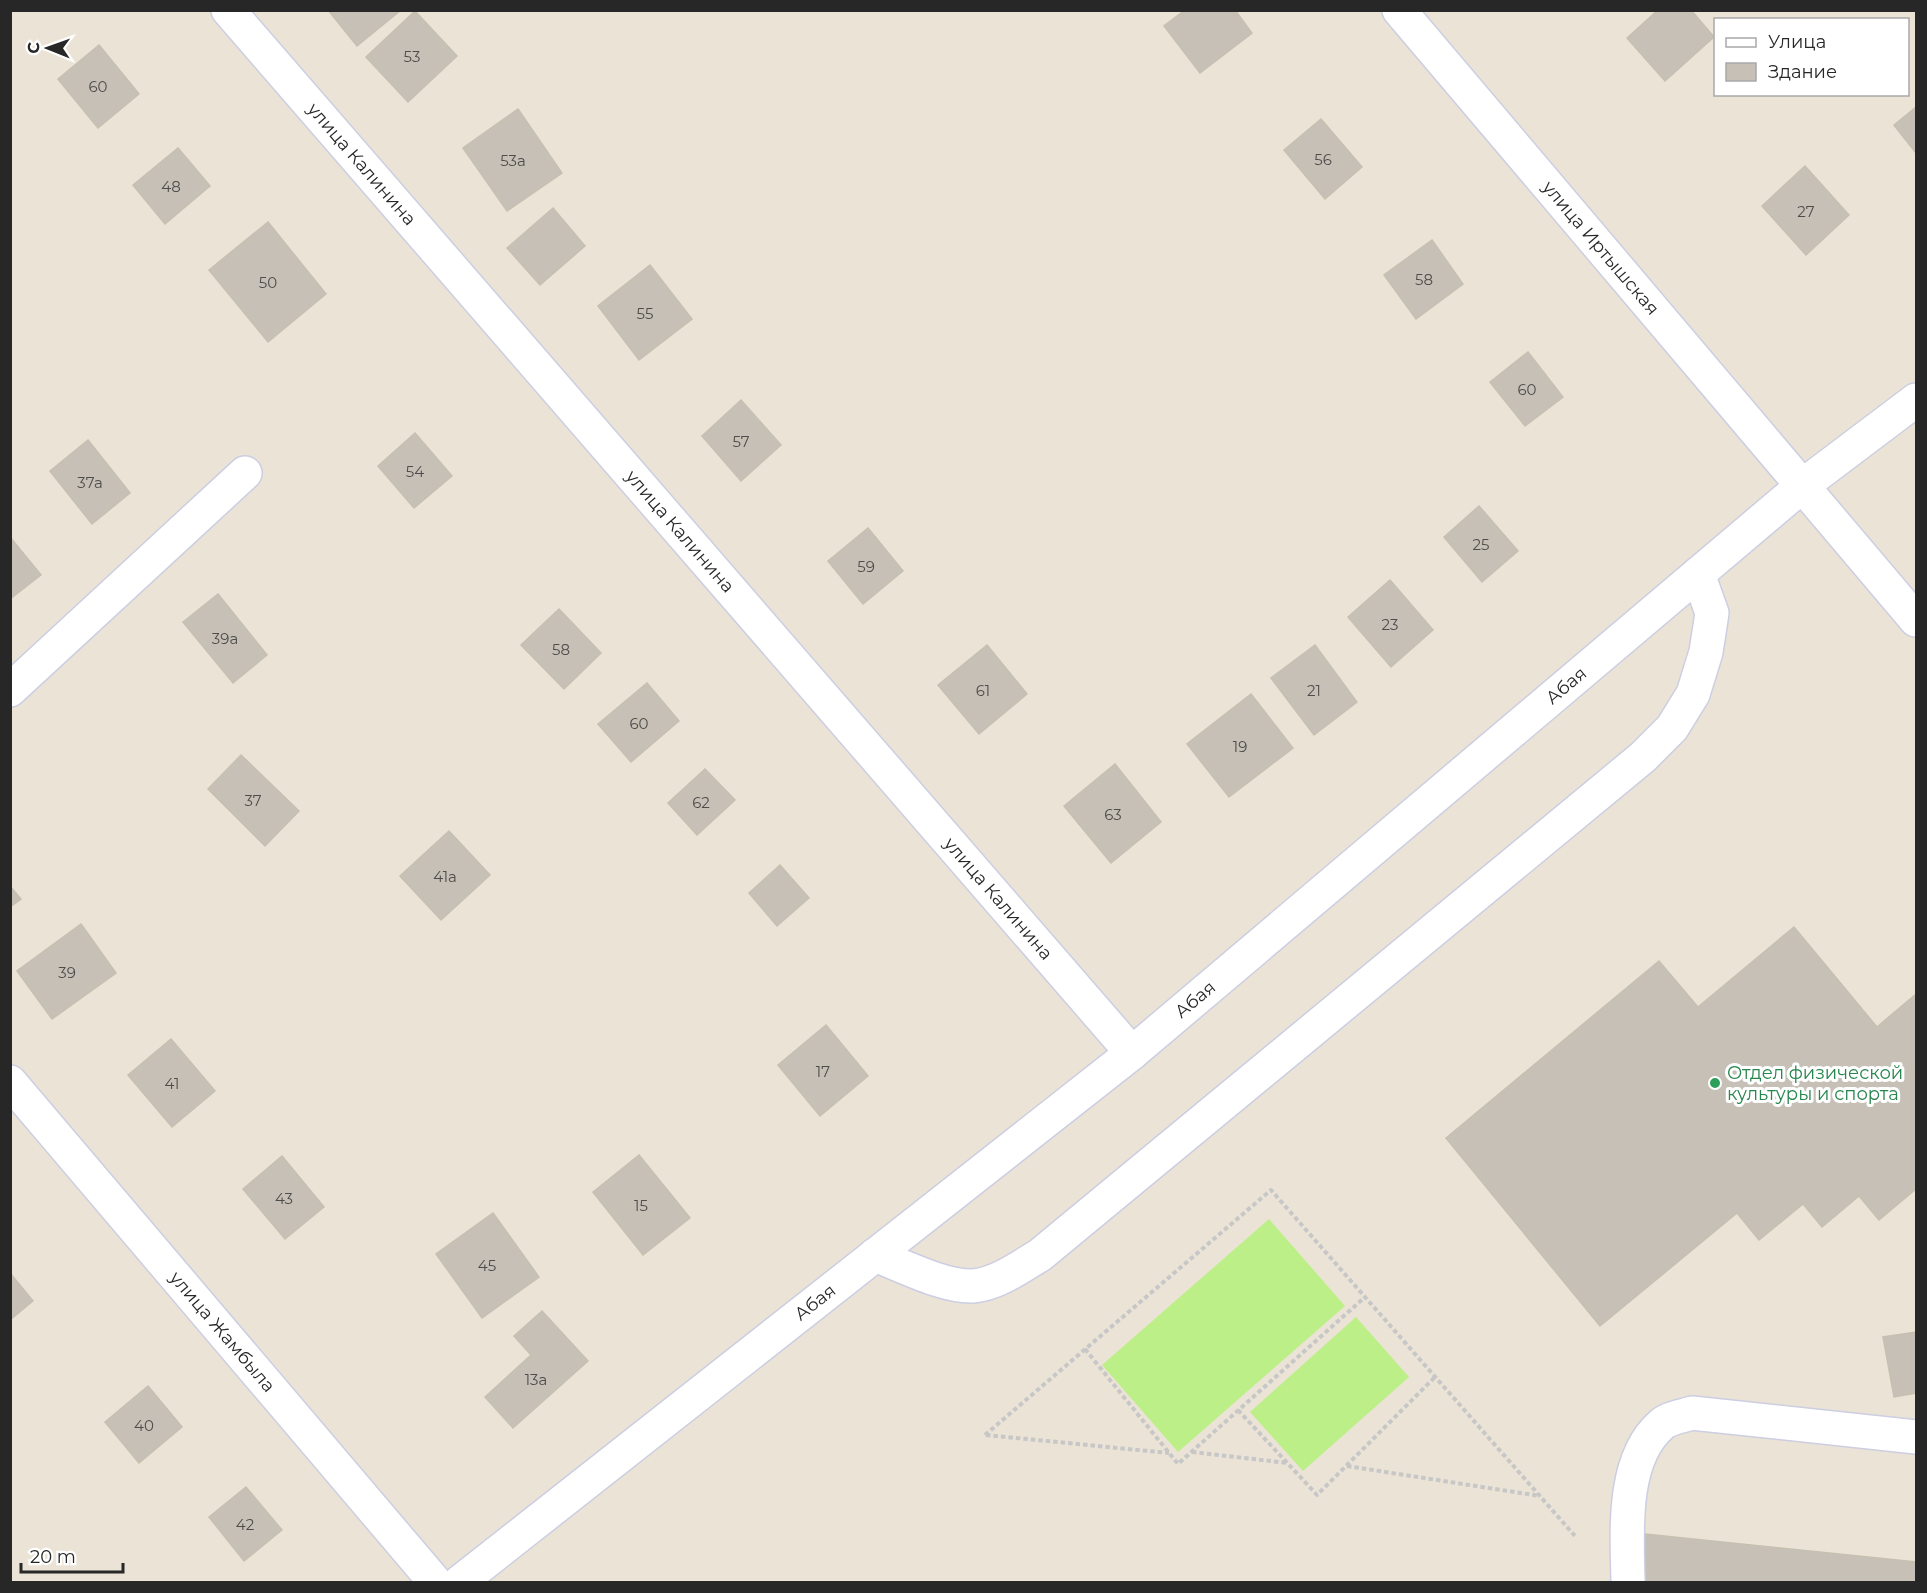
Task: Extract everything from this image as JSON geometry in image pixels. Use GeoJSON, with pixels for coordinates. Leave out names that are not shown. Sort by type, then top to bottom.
{"type":"FeatureCollection","features":[{"type":"Feature","properties":{"kind":"street","name":"улица Калинина"},"geometry":{"type":"LineString","coordinates":[[228,10],[1132,1053]]}},
{"type":"Feature","properties":{"kind":"street","name":"улица Иртышская"},"geometry":{"type":"LineString","coordinates":[[1399,10],[1917,620]]}},
{"type":"Feature","properties":{"kind":"street","name":"Абая"},"geometry":{"type":"LineString","coordinates":[[460,1582],[1132,1053],[1802,486],[1917,400]]}},
{"type":"Feature","properties":{"kind":"street"},"geometry":{"type":"LineString","coordinates":[[10,690],[245,473]]}},
{"type":"Feature","properties":{"kind":"street"},"geometry":{"type":"LineString","coordinates":[[875,1255],[940,1280],[973,1286],[1006,1276],[1040,1255],[1643,757],[1672,728],[1693,694],[1703,662],[1712,613],[1698,574]]}},
{"type":"Feature","properties":{"kind":"street","name":"улица Жамбыла"},"geometry":{"type":"LineString","coordinates":[[10,1082],[435,1582]]}},
{"type":"Feature","properties":{"kind":"street"},"geometry":{"type":"LineString","coordinates":[[1628,1582],[1626,1521],[1639,1450],[1663,1422],[1692,1413],[1917,1437]]}},
{"type":"Feature","properties":{"kind":"path"},"geometry":{"type":"LineString","coordinates":[[1169,1453],[985,1435],[1271,1190],[1575,1536]]}},
{"type":"Feature","properties":{"kind":"path"},"geometry":{"type":"LineString","coordinates":[[1085,1349],[1178,1464],[1365,1297]]}},
{"type":"Feature","properties":{"kind":"path"},"geometry":{"type":"LineString","coordinates":[[1238,1410],[1317,1495],[1435,1377]]}},
{"type":"Feature","properties":{"kind":"path"},"geometry":{"type":"LineString","coordinates":[[1191,1452],[1288,1463]]}},
{"type":"Feature","properties":{"kind":"path"},"geometry":{"type":"LineString","coordinates":[[1346,1466],[1540,1496]]}},
{"type":"Feature","properties":{"kind":"green space"},"geometry":{"type":"Polygon","coordinates":[[[1269,1219],[1345,1306],[1178,1452],[1102,1365],[1269,1219]]]}},
{"type":"Feature","properties":{"kind":"green space"},"geometry":{"type":"Polygon","coordinates":[[[1356,1317],[1409,1377],[1303,1471],[1250,1412],[1356,1317]]]}},
{"type":"Feature","properties":{"kind":"building"},"geometry":{"type":"Polygon","coordinates":[[[328,10],[401,10],[357,46],[328,10]]]}},
{"type":"Feature","properties":{"kind":"building"},"geometry":{"type":"Polygon","coordinates":[[[1185,10],[1235,10],[1252,33],[1200,73],[1164,26],[1185,10]]]}},
{"type":"Feature","properties":{"kind":"building"},"geometry":{"type":"Polygon","coordinates":[[[1658,10],[1691,10],[1714,37],[1665,81],[1627,38],[1658,10]]]}},
{"type":"Feature","properties":{"kind":"building"},"geometry":{"type":"Polygon","coordinates":[[[415,11],[457,56],[408,102],[366,57],[415,11]]]}},
{"type":"Feature","properties":{"kind":"building"},"geometry":{"type":"Polygon","coordinates":[[[99,45],[139,94],[98,128],[58,79],[99,45]]]}},
{"type":"Feature","properties":{"kind":"building"},"geometry":{"type":"Polygon","coordinates":[[[1916,107],[1916,153],[1894,125],[1916,107]]]}},
{"type":"Feature","properties":{"kind":"building"},"geometry":{"type":"Polygon","coordinates":[[[518,109],[562,173],[507,211],[463,148],[518,109]]]}},
{"type":"Feature","properties":{"kind":"building"},"geometry":{"type":"Polygon","coordinates":[[[1321,119],[1362,167],[1325,199],[1284,150],[1321,119]]]}},
{"type":"Feature","properties":{"kind":"building"},"geometry":{"type":"Polygon","coordinates":[[[178,148],[210,186],[165,224],[133,185],[178,148]]]}},
{"type":"Feature","properties":{"kind":"building"},"geometry":{"type":"Polygon","coordinates":[[[1805,166],[1849,215],[1806,255],[1762,206],[1805,166]]]}},
{"type":"Feature","properties":{"kind":"building"},"geometry":{"type":"Polygon","coordinates":[[[553,208],[585,246],[540,285],[507,248],[553,208]]]}},
{"type":"Feature","properties":{"kind":"building"},"geometry":{"type":"Polygon","coordinates":[[[268,222],[326,294],[268,342],[209,270],[268,222]]]}},
{"type":"Feature","properties":{"kind":"building"},"geometry":{"type":"Polygon","coordinates":[[[1432,240],[1463,284],[1416,319],[1384,275],[1432,240]]]}},
{"type":"Feature","properties":{"kind":"building"},"geometry":{"type":"Polygon","coordinates":[[[650,265],[692,319],[639,360],[598,306],[650,265]]]}},
{"type":"Feature","properties":{"kind":"building"},"geometry":{"type":"Polygon","coordinates":[[[1528,352],[1563,397],[1525,426],[1490,382],[1528,352]]]}},
{"type":"Feature","properties":{"kind":"building"},"geometry":{"type":"Polygon","coordinates":[[[741,400],[781,445],[741,481],[702,436],[741,400]]]}},
{"type":"Feature","properties":{"kind":"building"},"geometry":{"type":"Polygon","coordinates":[[[415,433],[452,476],[414,508],[378,466],[415,433]]]}},
{"type":"Feature","properties":{"kind":"building"},"geometry":{"type":"Polygon","coordinates":[[[88,440],[130,493],[92,524],[50,471],[88,440]]]}},
{"type":"Feature","properties":{"kind":"building"},"geometry":{"type":"Polygon","coordinates":[[[1479,506],[1518,551],[1482,582],[1444,537],[1479,506]]]}},
{"type":"Feature","properties":{"kind":"building"},"geometry":{"type":"Polygon","coordinates":[[[868,528],[903,571],[863,604],[828,561],[868,528]]]}},
{"type":"Feature","properties":{"kind":"building"},"geometry":{"type":"Polygon","coordinates":[[[10,537],[41,575],[10,599],[10,537]]]}},
{"type":"Feature","properties":{"kind":"building"},"geometry":{"type":"Polygon","coordinates":[[[1390,580],[1433,630],[1391,667],[1348,617],[1390,580]]]}},
{"type":"Feature","properties":{"kind":"building"},"geometry":{"type":"Polygon","coordinates":[[[218,594],[267,655],[233,683],[183,622],[218,594]]]}},
{"type":"Feature","properties":{"kind":"building"},"geometry":{"type":"Polygon","coordinates":[[[559,609],[601,653],[564,689],[521,645],[559,609]]]}},
{"type":"Feature","properties":{"kind":"building"},"geometry":{"type":"Polygon","coordinates":[[[987,645],[1027,694],[979,734],[938,685],[987,645]]]}},
{"type":"Feature","properties":{"kind":"building"},"geometry":{"type":"Polygon","coordinates":[[[1315,645],[1357,702],[1314,735],[1271,678],[1315,645]]]}},
{"type":"Feature","properties":{"kind":"building"},"geometry":{"type":"Polygon","coordinates":[[[647,683],[679,721],[631,762],[598,724],[647,683]]]}},
{"type":"Feature","properties":{"kind":"building"},"geometry":{"type":"Polygon","coordinates":[[[1251,694],[1293,748],[1229,797],[1187,744],[1251,694]]]}},
{"type":"Feature","properties":{"kind":"building"},"geometry":{"type":"Polygon","coordinates":[[[241,755],[299,811],[265,846],[208,789],[241,755]]]}},
{"type":"Feature","properties":{"kind":"building"},"geometry":{"type":"Polygon","coordinates":[[[1115,764],[1161,822],[1111,863],[1064,806],[1115,764]]]}},
{"type":"Feature","properties":{"kind":"building"},"geometry":{"type":"Polygon","coordinates":[[[705,769],[735,800],[697,835],[668,803],[705,769]]]}},
{"type":"Feature","properties":{"kind":"building"},"geometry":{"type":"Polygon","coordinates":[[[449,831],[490,875],[441,920],[400,876],[449,831]]]}},
{"type":"Feature","properties":{"kind":"building"},"geometry":{"type":"Polygon","coordinates":[[[780,865],[809,898],[777,926],[749,893],[780,865]]]}},
{"type":"Feature","properties":{"kind":"building"},"geometry":{"type":"Polygon","coordinates":[[[10,886],[21,899],[10,907],[10,886]]]}},
{"type":"Feature","properties":{"kind":"building"},"geometry":{"type":"Polygon","coordinates":[[[81,924],[116,973],[52,1019],[17,971],[81,924]]]}},
{"type":"Feature","properties":{"kind":"building","name":"Отдел физической культуры и спорта"},"geometry":{"type":"Polygon","coordinates":[[[1794,927],[1877,1027],[1916,994],[1916,1189],[1879,1220],[1859,1196],[1822,1227],[1803,1204],[1759,1240],[1737,1213],[1600,1326],[1446,1138],[1659,961],[1698,1007],[1794,927]]]}},
{"type":"Feature","properties":{"kind":"building"},"geometry":{"type":"Polygon","coordinates":[[[826,1025],[868,1076],[820,1116],[778,1065],[826,1025]]]}},
{"type":"Feature","properties":{"kind":"building"},"geometry":{"type":"Polygon","coordinates":[[[171,1039],[215,1091],[172,1127],[128,1075],[171,1039]]]}},
{"type":"Feature","properties":{"kind":"building"},"geometry":{"type":"Polygon","coordinates":[[[639,1155],[690,1218],[643,1255],[593,1192],[639,1155]]]}},
{"type":"Feature","properties":{"kind":"building"},"geometry":{"type":"Polygon","coordinates":[[[282,1156],[324,1207],[285,1239],[243,1189],[282,1156]]]}},
{"type":"Feature","properties":{"kind":"building"},"geometry":{"type":"Polygon","coordinates":[[[493,1213],[539,1277],[482,1318],[436,1254],[493,1213]]]}},
{"type":"Feature","properties":{"kind":"building"},"geometry":{"type":"Polygon","coordinates":[[[10,1273],[33,1301],[10,1320],[10,1273]]]}},
{"type":"Feature","properties":{"kind":"building"},"geometry":{"type":"Polygon","coordinates":[[[542,1311],[588,1361],[513,1428],[485,1397],[531,1355],[514,1336],[542,1311]]]}},
{"type":"Feature","properties":{"kind":"building"},"geometry":{"type":"Polygon","coordinates":[[[1916,1332],[1916,1393],[1894,1397],[1883,1337],[1916,1332]]]}},
{"type":"Feature","properties":{"kind":"building"},"geometry":{"type":"Polygon","coordinates":[[[148,1386],[182,1427],[139,1463],[105,1422],[148,1386]]]}},
{"type":"Feature","properties":{"kind":"building"},"geometry":{"type":"Polygon","coordinates":[[[246,1487],[282,1530],[244,1561],[209,1517],[246,1487]]]}},
{"type":"Feature","properties":{"kind":"building"},"geometry":{"type":"Polygon","coordinates":[[[1645,1534],[1916,1562],[1916,1582],[1640,1582],[1645,1534]]]}},
{"type":"Feature","properties":{"kind":"place","name":"Отдел физической культуры и спорта"},"geometry":{"type":"Point","coordinates":[1715,1083]}}]}
